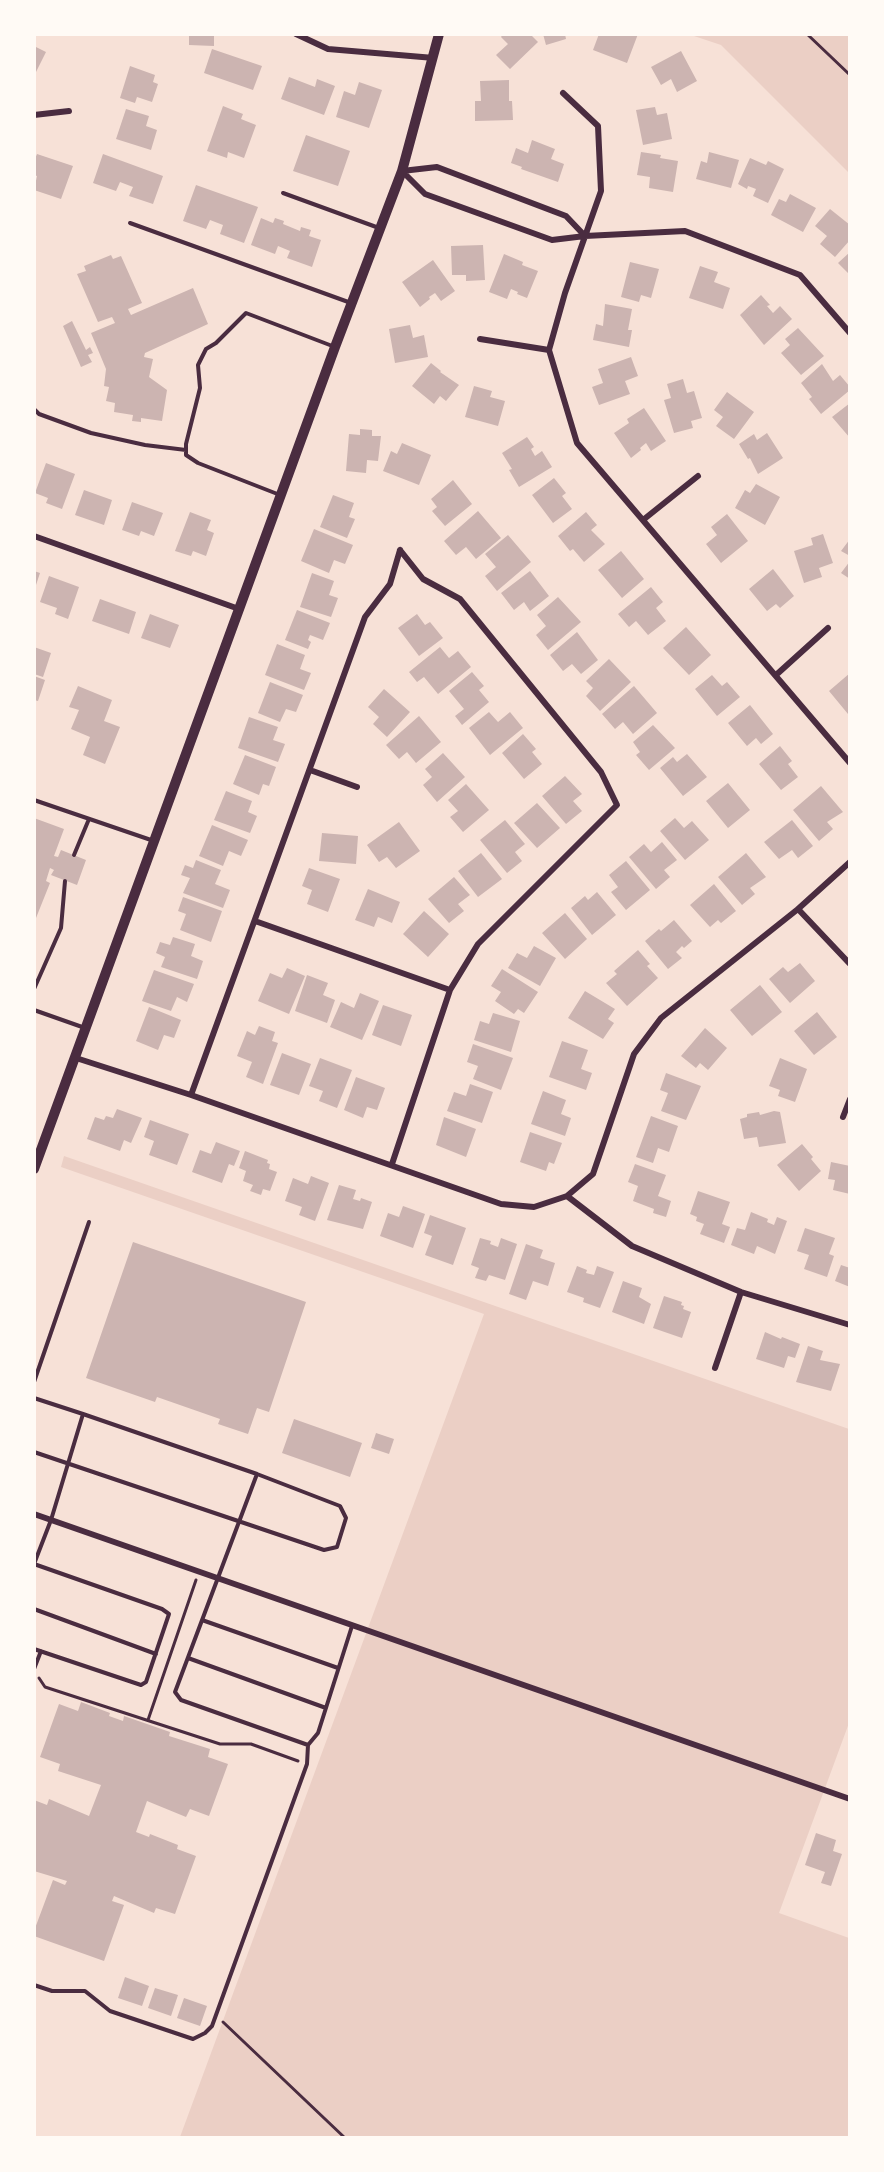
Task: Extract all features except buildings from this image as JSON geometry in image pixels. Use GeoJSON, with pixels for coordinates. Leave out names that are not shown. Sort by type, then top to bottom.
{"type":"FeatureCollection","features":[{"type":"Feature","properties":{"kind":"main road"},"geometry":{"type":"LineString","coordinates":[[34,1169],[335,347],[402,171],[439,34]]}},
{"type":"Feature","properties":{"kind":"street"},"geometry":{"type":"LineString","coordinates":[[296,34],[328,49],[434,58]]}},
{"type":"Feature","properties":{"kind":"street"},"geometry":{"type":"LineString","coordinates":[[563,93],[598,126],[600,191],[565,293],[549,350],[577,443],[776,675],[849,764]]}},
{"type":"Feature","properties":{"kind":"street"},"geometry":{"type":"LineString","coordinates":[[34,114],[69,111]]}},
{"type":"Feature","properties":{"kind":"street"},"geometry":{"type":"LineString","coordinates":[[402,171],[437,167],[566,216],[585,236]]}},
{"type":"Feature","properties":{"kind":"street"},"geometry":{"type":"LineString","coordinates":[[402,171],[425,194],[552,240],[685,231],[800,275],[849,333]]}},
{"type":"Feature","properties":{"kind":"street"},"geometry":{"type":"LineString","coordinates":[[480,339],[549,350]]}},
{"type":"Feature","properties":{"kind":"street"},"geometry":{"type":"LineString","coordinates":[[644,520],[698,476]]}},
{"type":"Feature","properties":{"kind":"street"},"geometry":{"type":"LineString","coordinates":[[34,536],[239,609]]}},
{"type":"Feature","properties":{"kind":"street"},"geometry":{"type":"LineString","coordinates":[[191,1095],[365,617],[390,584],[400,550],[423,579],[460,599],[602,772],[617,805],[478,944],[450,990],[392,1164]]}},
{"type":"Feature","properties":{"kind":"street"},"geometry":{"type":"LineString","coordinates":[[776,675],[828,628]]}},
{"type":"Feature","properties":{"kind":"street"},"geometry":{"type":"LineString","coordinates":[[310,770],[357,787]]}},
{"type":"Feature","properties":{"kind":"street"},"geometry":{"type":"LineString","coordinates":[[76,1058],[392,1164],[501,1204],[534,1207],[567,1196],[593,1173],[634,1054],[662,1018],[798,909],[849,861]]}},
{"type":"Feature","properties":{"kind":"street"},"geometry":{"type":"LineString","coordinates":[[798,909],[849,964]]}},
{"type":"Feature","properties":{"kind":"street"},"geometry":{"type":"LineString","coordinates":[[255,921],[450,990]]}},
{"type":"Feature","properties":{"kind":"street"},"geometry":{"type":"LineString","coordinates":[[843,1117],[849,1099]]}},
{"type":"Feature","properties":{"kind":"street"},"geometry":{"type":"LineString","coordinates":[[567,1196],[632,1246],[741,1292],[849,1325]]}},
{"type":"Feature","properties":{"kind":"street"},"geometry":{"type":"LineString","coordinates":[[715,1368],[741,1292]]}},
{"type":"Feature","properties":{"kind":"street"},"geometry":{"type":"LineString","coordinates":[[34,1514],[849,1799]]}},
{"type":"Feature","properties":{"kind":"lane"},"geometry":{"type":"LineString","coordinates":[[283,193],[379,229]]}},
{"type":"Feature","properties":{"kind":"lane"},"geometry":{"type":"LineString","coordinates":[[130,223],[352,303]]}},
{"type":"Feature","properties":{"kind":"lane"},"geometry":{"type":"LineString","coordinates":[[281,496],[198,463],[186,455],[200,388],[198,365],[206,349],[216,343],[246,313],[335,347]]}},
{"type":"Feature","properties":{"kind":"lane"},"geometry":{"type":"LineString","coordinates":[[34,409],[39,414],[92,433],[145,445],[186,450]]}},
{"type":"Feature","properties":{"kind":"lane"},"geometry":{"type":"LineString","coordinates":[[34,800],[155,842]]}},
{"type":"Feature","properties":{"kind":"lane"},"geometry":{"type":"LineString","coordinates":[[74,855],[89,819]]}},
{"type":"Feature","properties":{"kind":"lane"},"geometry":{"type":"LineString","coordinates":[[34,989],[61,928],[65,881]]}},
{"type":"Feature","properties":{"kind":"lane"},"geometry":{"type":"LineString","coordinates":[[34,1010],[87,1029]]}},
{"type":"Feature","properties":{"kind":"lane"},"geometry":{"type":"LineString","coordinates":[[34,1382],[89,1222]]}},
{"type":"Feature","properties":{"kind":"lane"},"geometry":{"type":"LineString","coordinates":[[34,1398],[257,1474],[339,1506],[346,1518],[337,1547],[324,1550],[34,1452]]}},
{"type":"Feature","properties":{"kind":"lane"},"geometry":{"type":"LineString","coordinates":[[34,1649],[141,1685],[146,1682],[169,1614],[162,1609],[34,1564],[51,1520],[83,1414]]}},
{"type":"Feature","properties":{"kind":"lane"},"geometry":{"type":"LineString","coordinates":[[257,1474],[175,1692],[181,1700],[308,1745]]}},
{"type":"Feature","properties":{"kind":"lane"},"geometry":{"type":"LineString","coordinates":[[34,1609],[156,1654]]}},
{"type":"Feature","properties":{"kind":"lane"},"geometry":{"type":"LineString","coordinates":[[202,1620],[338,1668]]}},
{"type":"Feature","properties":{"kind":"lane"},"geometry":{"type":"LineString","coordinates":[[34,1985],[52,1991],[85,1990],[110,2011],[193,2039],[206,2033],[212,2026],[307,1764],[308,1745],[318,1733],[352,1626]]}},
{"type":"Feature","properties":{"kind":"lane"},"geometry":{"type":"LineString","coordinates":[[35,1669],[41,1651]]}},
{"type":"Feature","properties":{"kind":"lane"},"geometry":{"type":"LineString","coordinates":[[188,1658],[326,1708]]}},
{"type":"Feature","properties":{"kind":"path"},"geometry":{"type":"LineString","coordinates":[[807,34],[849,75]]}},
{"type":"Feature","properties":{"kind":"path"},"geometry":{"type":"LineString","coordinates":[[148,1720],[199,1573]]}},
{"type":"Feature","properties":{"kind":"path"},"geometry":{"type":"LineString","coordinates":[[35,1669],[45,1687],[220,1744],[251,1744],[307,1764]]}},
{"type":"Feature","properties":{"kind":"path"},"geometry":{"type":"LineString","coordinates":[[216,2015],[344,2137]]}},
{"type":"Feature","properties":{"kind":"shaded area"},"geometry":{"type":"Polygon","coordinates":[[[691,35],[849,35],[849,173],[721,45],[691,35]]]}},
{"type":"Feature","properties":{"kind":"shaded area"},"geometry":{"type":"Polygon","coordinates":[[[64,1156],[849,1429],[849,1723],[779,1913],[849,1938],[849,2137],[180,2137],[484,1314],[61,1167],[64,1156]]]}}]}
